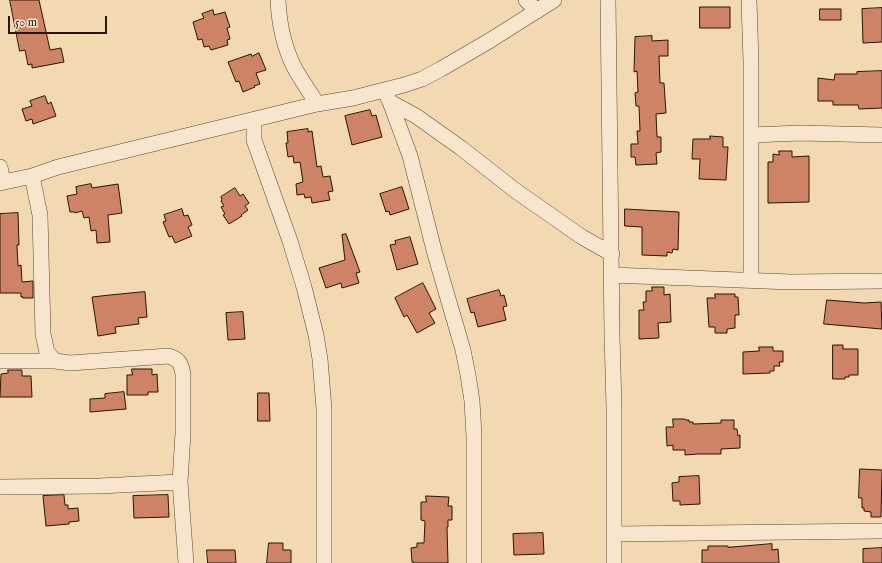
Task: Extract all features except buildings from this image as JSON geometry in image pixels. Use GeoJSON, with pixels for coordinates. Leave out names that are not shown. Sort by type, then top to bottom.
{"type":"FeatureCollection","features":[{"type":"Feature","properties":{"kind":"street"},"geometry":{"type":"LineString","coordinates":[[278,0],[285,40],[294,66],[317,104]]}},
{"type":"Feature","properties":{"kind":"street"},"geometry":{"type":"LineString","coordinates":[[526,0],[537,11]]}},
{"type":"Feature","properties":{"kind":"street"},"geometry":{"type":"LineString","coordinates":[[0,167],[1,182],[32,176],[58,167],[317,104],[354,98],[387,96],[404,85],[441,69],[554,0]]}},
{"type":"Feature","properties":{"kind":"street"},"geometry":{"type":"LineString","coordinates":[[608,0],[614,407],[614,563]]}},
{"type":"Feature","properties":{"kind":"street"},"geometry":{"type":"LineString","coordinates":[[748,0],[751,62],[751,280]]}},
{"type":"Feature","properties":{"kind":"street"},"geometry":{"type":"LineString","coordinates":[[387,96],[461,148],[516,191],[582,238],[612,254]]}},
{"type":"Feature","properties":{"kind":"street"},"geometry":{"type":"LineString","coordinates":[[387,96],[410,156],[435,254],[461,343],[468,374],[474,421],[474,563]]}},
{"type":"Feature","properties":{"kind":"street"},"geometry":{"type":"LineString","coordinates":[[254,120],[254,140],[292,247],[304,287],[316,335],[320,359],[324,409],[324,563]]}},
{"type":"Feature","properties":{"kind":"street"},"geometry":{"type":"LineString","coordinates":[[750,135],[801,133],[882,134]]}},
{"type":"Feature","properties":{"kind":"street"},"geometry":{"type":"LineString","coordinates":[[32,176],[40,215],[43,334],[47,352],[55,361]]}},
{"type":"Feature","properties":{"kind":"street"},"geometry":{"type":"LineString","coordinates":[[611,275],[791,282],[882,281]]}},
{"type":"Feature","properties":{"kind":"street"},"geometry":{"type":"LineString","coordinates":[[0,361],[55,361],[70,363],[168,356],[179,360],[183,374],[183,433],[180,482],[186,563]]}},
{"type":"Feature","properties":{"kind":"street"},"geometry":{"type":"LineString","coordinates":[[0,487],[98,486],[180,482]]}},
{"type":"Feature","properties":{"kind":"street"},"geometry":{"type":"LineString","coordinates":[[614,534],[882,531]]}}]}
